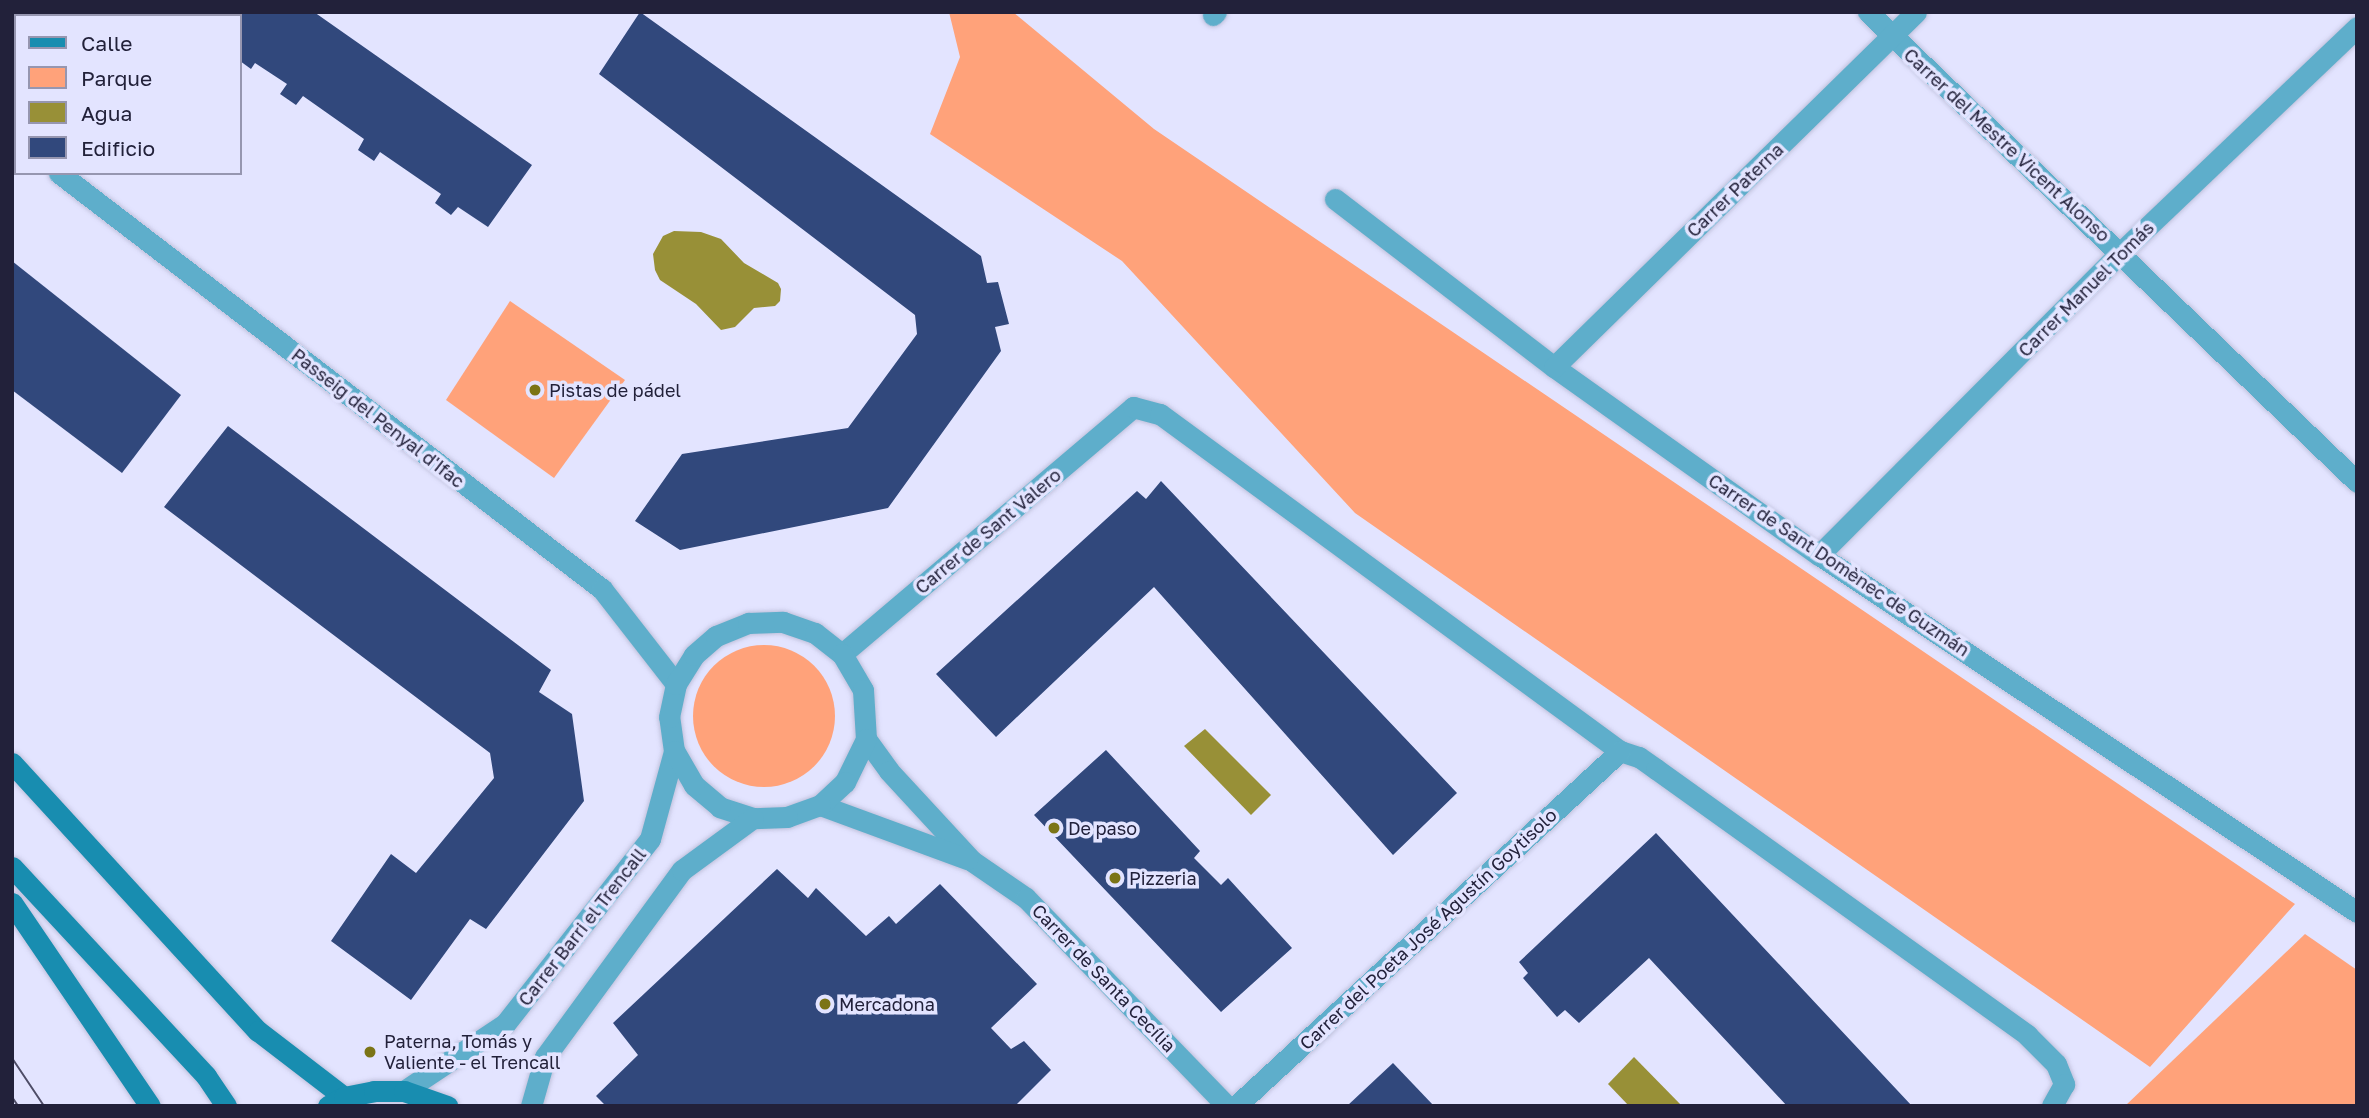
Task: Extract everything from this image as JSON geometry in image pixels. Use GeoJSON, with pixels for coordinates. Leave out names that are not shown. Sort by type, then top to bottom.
{"type":"FeatureCollection","features":[{"type":"Feature","properties":{"kind":"main road"},"geometry":{"type":"LineString","coordinates":[[12,763],[258,1031],[336,1102],[374,1091],[404,1091],[447,1106]]}},
{"type":"Feature","properties":{"kind":"main road"},"geometry":{"type":"LineString","coordinates":[[12,866],[206,1076],[226,1106]]}},
{"type":"Feature","properties":{"kind":"main road"},"geometry":{"type":"LineString","coordinates":[[12,904],[150,1106]]}},
{"type":"Feature","properties":{"kind":"street","name":"Carrer del Mestre Vicent Alonso"},"geometry":{"type":"LineString","coordinates":[[1868,12],[2357,482]]}},
{"type":"Feature","properties":{"kind":"street","name":"Carrer Paterna"},"geometry":{"type":"LineString","coordinates":[[1554,367],[1916,12]]}},
{"type":"Feature","properties":{"kind":"street","name":"Carrer Manuel Tomás"},"geometry":{"type":"LineString","coordinates":[[1819,555],[2121,253],[2357,27]]}},
{"type":"Feature","properties":{"kind":"street","name":"Passeig del Penyal d'Ifac"},"geometry":{"type":"LineString","coordinates":[[62,175],[602,589],[676,684]]}},
{"type":"Feature","properties":{"kind":"street","name":"Carrer de Sant Domènec de Guzmán"},"geometry":{"type":"LineString","coordinates":[[1335,199],[1554,367],[1819,555],[2357,912]]}},
{"type":"Feature","properties":{"kind":"street","name":"Carrer de Sant Valero"},"geometry":{"type":"LineString","coordinates":[[842,654],[1133,407],[1160,414],[1620,751]]}},
{"type":"Feature","properties":{"kind":"street"},"geometry":{"type":"LineString","coordinates":[[783,622],[815,633],[842,654],[863,690],[866,739],[845,782],[820,805],[787,817],[753,818],[720,807],[694,785],[674,751],[669,717],[676,684],[694,655],[709,642],[748,623],[783,622]]}},
{"type":"Feature","properties":{"kind":"street"},"geometry":{"type":"LineString","coordinates":[[866,739],[889,771],[972,861]]}},
{"type":"Feature","properties":{"kind":"street","name":"Carrer Barri el Trencall"},"geometry":{"type":"LineString","coordinates":[[404,1091],[505,1024],[650,839],[674,751]]}},
{"type":"Feature","properties":{"kind":"street"},"geometry":{"type":"LineString","coordinates":[[1620,751],[1639,757],[2027,1035],[2056,1064],[2064,1084],[2052,1106]]}},
{"type":"Feature","properties":{"kind":"street","name":"Carrer del Poeta José Agustín Goytisolo"},"geometry":{"type":"LineString","coordinates":[[1236,1106],[1620,751]]}},
{"type":"Feature","properties":{"kind":"street"},"geometry":{"type":"LineString","coordinates":[[820,805],[972,861]]}},
{"type":"Feature","properties":{"kind":"street"},"geometry":{"type":"LineString","coordinates":[[531,1106],[545,1057],[682,870],[753,818]]}},
{"type":"Feature","properties":{"kind":"street","name":"Carrer de Santa Cecília"},"geometry":{"type":"LineString","coordinates":[[972,861],[1026,898],[1227,1106]]}},
{"type":"Feature","properties":{"kind":"green space"},"geometry":{"type":"Polygon","coordinates":[[[949,12],[1013,12],[1154,129],[2295,904],[2150,1067],[1355,513],[1122,261],[930,134],[960,57],[949,12]]]}},
{"type":"Feature","properties":{"kind":"green space","name":"Pistas de pádel"},"geometry":{"type":"Polygon","coordinates":[[[510,301],[625,380],[554,478],[446,400],[510,301]]]}},
{"type":"Feature","properties":{"kind":"green space"},"geometry":{"type":"Polygon","coordinates":[[[764,645],[791,650],[815,665],[830,689],[835,716],[830,743],[815,767],[791,782],[764,787],[737,782],[713,767],[698,743],[693,716],[698,689],[713,665],[737,650],[764,645]]]}},
{"type":"Feature","properties":{"kind":"green space"},"geometry":{"type":"Polygon","coordinates":[[[2305,934],[2357,970],[2357,1106],[2125,1106],[2305,934]]]}},
{"type":"Feature","properties":{"kind":"water"},"geometry":{"type":"Polygon","coordinates":[[[674,231],[701,232],[721,239],[744,263],[778,283],[781,289],[780,301],[775,306],[754,308],[735,327],[721,330],[696,304],[660,280],[655,270],[653,254],[663,236],[674,231]]]}},
{"type":"Feature","properties":{"kind":"water"},"geometry":{"type":"Polygon","coordinates":[[[1205,729],[1271,795],[1251,815],[1184,746],[1205,729]]]}},
{"type":"Feature","properties":{"kind":"water"},"geometry":{"type":"Polygon","coordinates":[[[1634,1057],[1682,1106],[1629,1106],[1608,1084],[1634,1057]]]}},
{"type":"Feature","properties":{"kind":"building"},"geometry":{"type":"Polygon","coordinates":[[[314,12],[532,165],[488,227],[458,207],[451,215],[435,203],[441,194],[380,152],[374,161],[358,150],[364,139],[303,96],[296,105],[280,94],[287,84],[255,63],[251,69],[242,62],[242,14],[155,14],[314,12]]]}},
{"type":"Feature","properties":{"kind":"building"},"geometry":{"type":"Polygon","coordinates":[[[640,12],[981,256],[987,283],[998,282],[1009,324],[995,327],[1001,351],[888,508],[680,550],[635,521],[682,454],[848,428],[917,334],[915,315],[599,74],[640,12]]]}},
{"type":"Feature","properties":{"kind":"building"},"geometry":{"type":"Polygon","coordinates":[[[12,261],[181,395],[122,473],[12,390],[12,261]]]}},
{"type":"Feature","properties":{"kind":"building"},"geometry":{"type":"Polygon","coordinates":[[[228,426],[551,670],[539,692],[572,714],[584,801],[486,929],[470,919],[411,1000],[331,941],[391,854],[416,873],[494,778],[490,753],[164,507],[228,426]]]}},
{"type":"Feature","properties":{"kind":"building"},"geometry":{"type":"Polygon","coordinates":[[[1161,481],[1457,793],[1393,855],[1154,587],[996,737],[936,674],[1137,491],[1146,499],[1161,481]]]}},
{"type":"Feature","properties":{"kind":"building"},"geometry":{"type":"Polygon","coordinates":[[[1106,750],[1200,851],[1194,858],[1221,885],[1228,878],[1292,948],[1221,1012],[1034,815],[1106,750]]]}},
{"type":"Feature","properties":{"kind":"building"},"geometry":{"type":"Polygon","coordinates":[[[1656,833],[1912,1106],[1787,1106],[1649,958],[1579,1023],[1565,1010],[1557,1017],[1523,978],[1528,973],[1519,962],[1656,833]]]}},
{"type":"Feature","properties":{"kind":"building","name":"Mercadona"},"geometry":{"type":"Polygon","coordinates":[[[777,869],[808,898],[816,888],[866,936],[889,916],[896,924],[940,884],[1037,984],[991,1028],[1011,1049],[1024,1041],[1051,1070],[1015,1106],[606,1106],[596,1096],[638,1055],[613,1023],[777,869]]]}},
{"type":"Feature","properties":{"kind":"building"},"geometry":{"type":"Polygon","coordinates":[[[1393,1063],[1434,1106],[1347,1106],[1393,1063]]]}},
{"type":"Feature","properties":{"kind":"tram line"},"geometry":{"type":"LineString","coordinates":[[12,1058],[44,1106]]}},
{"type":"Feature","properties":{"kind":"tram line"},"geometry":{"type":"LineString","coordinates":[[12,1097],[18,1106]]}},
{"type":"Feature","properties":{"kind":"place","name":"Pistas de pádel"},"geometry":{"type":"Point","coordinates":[535,390]}},
{"type":"Feature","properties":{"kind":"place","name":"De paso"},"geometry":{"type":"Point","coordinates":[1054,828]}},
{"type":"Feature","properties":{"kind":"place","name":"Pizzeria"},"geometry":{"type":"Point","coordinates":[1115,878]}},
{"type":"Feature","properties":{"kind":"place","name":"Mercadona"},"geometry":{"type":"Point","coordinates":[825,1004]}},
{"type":"Feature","properties":{"kind":"place","name":"Paterna, Tomás y Valiente - el Trencall"},"geometry":{"type":"Point","coordinates":[370,1052]}}]}
